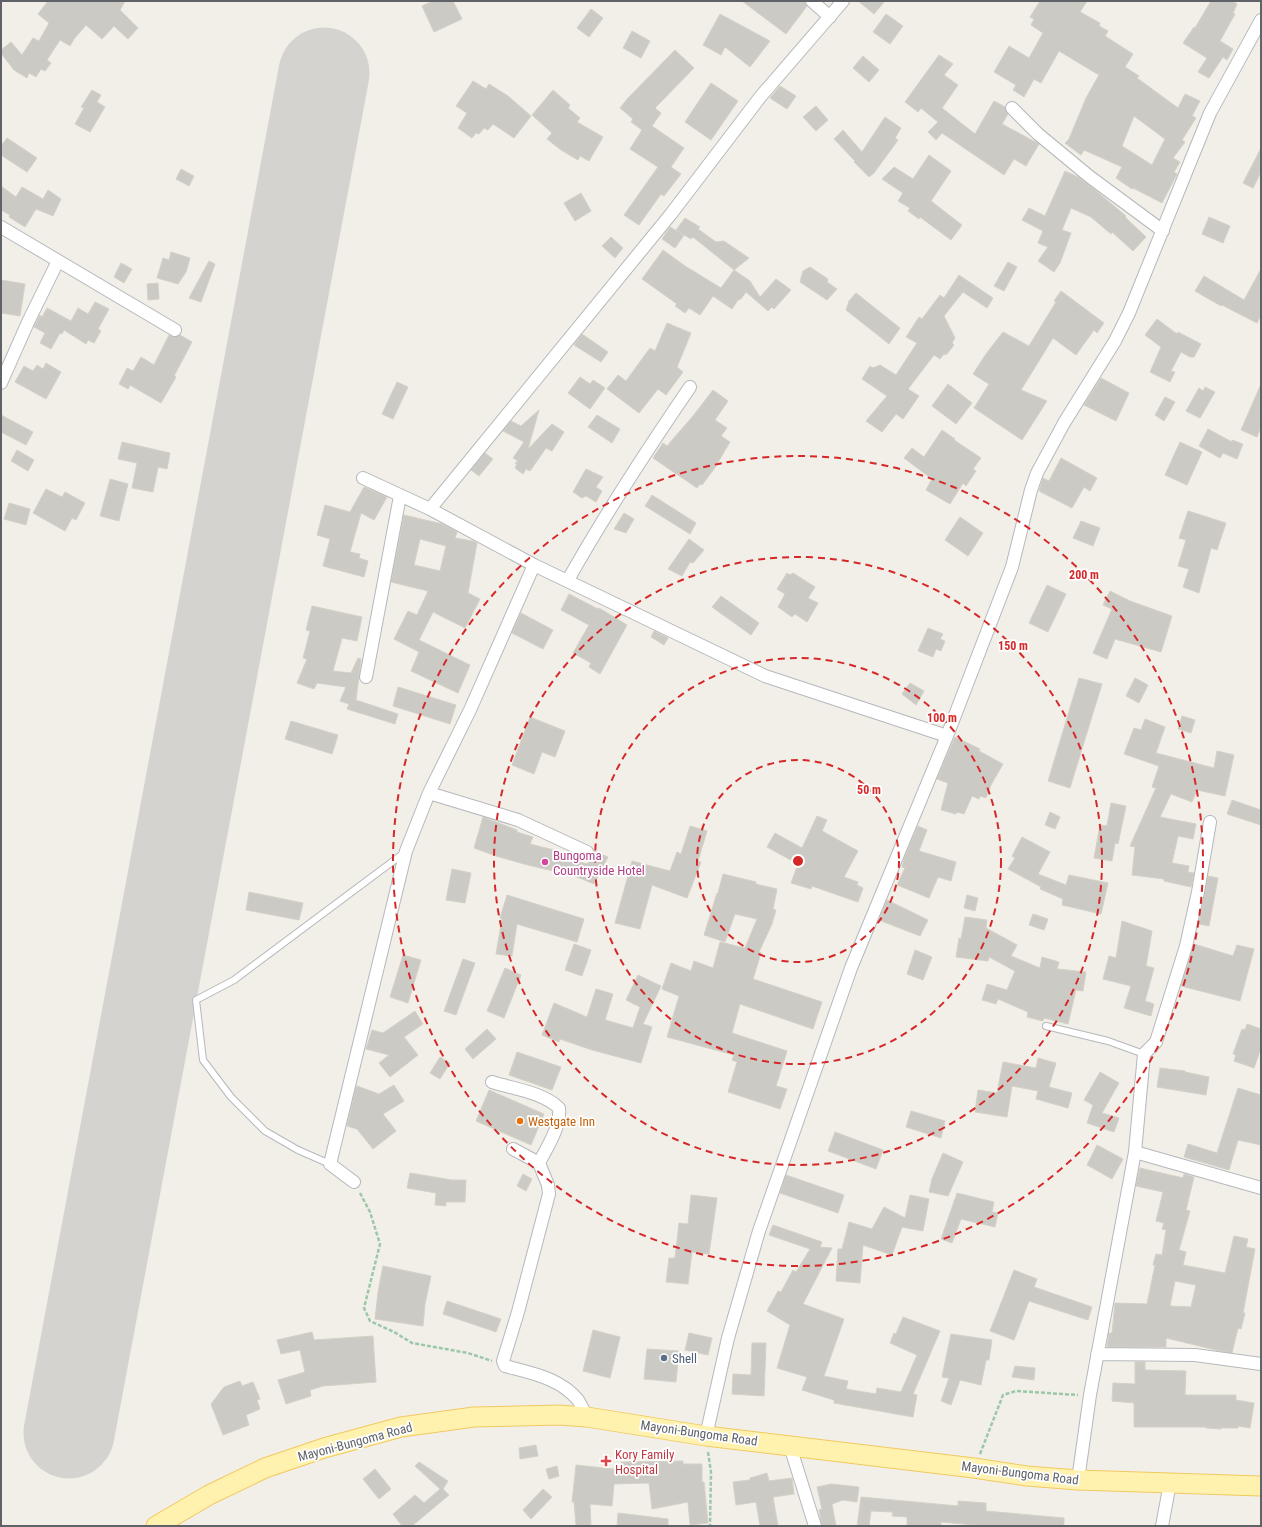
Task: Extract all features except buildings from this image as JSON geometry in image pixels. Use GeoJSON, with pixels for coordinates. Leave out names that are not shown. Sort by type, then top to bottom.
{"type":"FeatureCollection","features":[{"type":"Feature","properties":{"kind":"main road","name":"Mayoni-Bungoma Road"},"geometry":{"type":"LineString","coordinates":[[156,1526],[209,1495],[265,1468],[324,1448],[401,1427],[474,1417],[559,1415],[586,1417],[706,1436],[974,1468],[1027,1476],[1078,1480],[1261,1486]]}},
{"type":"Feature","properties":{"kind":"street"},"geometry":{"type":"LineString","coordinates":[[812,1],[830,17]]}},
{"type":"Feature","properties":{"kind":"street"},"geometry":{"type":"LineString","coordinates":[[430,509],[671,214],[761,96],[843,1]]}},
{"type":"Feature","properties":{"kind":"street"},"geometry":{"type":"LineString","coordinates":[[706,1436],[728,1338],[759,1231],[851,968],[947,736],[1012,567],[1031,490],[1037,473],[1064,422],[1115,341],[1129,313],[1210,113],[1261,20]]}},
{"type":"Feature","properties":{"kind":"street"},"geometry":{"type":"LineString","coordinates":[[1012,108],[1038,134],[1090,177],[1163,231]]}},
{"type":"Feature","properties":{"kind":"street"},"geometry":{"type":"LineString","coordinates":[[1,227],[175,330]]}},
{"type":"Feature","properties":{"kind":"street"},"geometry":{"type":"LineString","coordinates":[[1,382],[58,261]]}},
{"type":"Feature","properties":{"kind":"street"},"geometry":{"type":"LineString","coordinates":[[568,580],[600,524],[690,387]]}},
{"type":"Feature","properties":{"kind":"street"},"geometry":{"type":"LineString","coordinates":[[363,478],[430,509],[534,565],[568,580],[765,676],[947,736]]}},
{"type":"Feature","properties":{"kind":"street"},"geometry":{"type":"LineString","coordinates":[[366,677],[400,496]]}},
{"type":"Feature","properties":{"kind":"street"},"geometry":{"type":"LineString","coordinates":[[354,1182],[330,1164],[406,851],[429,793],[470,710],[534,565]]}},
{"type":"Feature","properties":{"kind":"street"},"geometry":{"type":"LineString","coordinates":[[429,793],[518,820],[587,852]]}},
{"type":"Feature","properties":{"kind":"street"},"geometry":{"type":"LineString","coordinates":[[1078,1480],[1097,1354],[1135,1152],[1144,1054],[1156,1042],[1186,946],[1198,892],[1210,822]]}},
{"type":"Feature","properties":{"kind":"street"},"geometry":{"type":"LineString","coordinates":[[492,1082],[542,1097],[553,1102],[559,1108],[560,1115],[557,1126],[539,1163]]}},
{"type":"Feature","properties":{"kind":"street"},"geometry":{"type":"LineString","coordinates":[[513,1149],[539,1163],[548,1185],[549,1194],[520,1305],[503,1361],[506,1366],[540,1375],[562,1386],[578,1400],[586,1417]]}},
{"type":"Feature","properties":{"kind":"street"},"geometry":{"type":"LineString","coordinates":[[1135,1152],[1261,1188]]}},
{"type":"Feature","properties":{"kind":"street"},"geometry":{"type":"LineString","coordinates":[[1097,1354],[1195,1355],[1261,1364]]}},
{"type":"Feature","properties":{"kind":"street"},"geometry":{"type":"LineString","coordinates":[[790,1446],[815,1526]]}},
{"type":"Feature","properties":{"kind":"street"},"geometry":{"type":"LineString","coordinates":[[1162,1526],[1170,1483]]}},
{"type":"Feature","properties":{"kind":"lane"},"geometry":{"type":"LineString","coordinates":[[330,1164],[298,1150],[265,1131],[231,1097],[202,1060],[196,1000],[234,980],[406,851]]}},
{"type":"Feature","properties":{"kind":"lane"},"geometry":{"type":"LineString","coordinates":[[1046,1026],[1108,1041],[1144,1054]]}},
{"type":"Feature","properties":{"kind":"path"},"geometry":{"type":"LineString","coordinates":[[354,1182],[370,1212],[380,1244],[364,1308],[370,1321],[394,1332],[412,1343],[468,1354],[506,1366]]}},
{"type":"Feature","properties":{"kind":"path"},"geometry":{"type":"LineString","coordinates":[[974,1468],[1003,1395],[1016,1391],[1090,1395]]}},
{"type":"Feature","properties":{"kind":"path"},"geometry":{"type":"LineString","coordinates":[[706,1436],[711,1472],[710,1526]]}},
{"type":"Feature","properties":{"kind":"runway"},"geometry":{"type":"LineString","coordinates":[[69,1433],[324,73]]}},
{"type":"Feature","properties":{"kind":"place","name":"Bungoma Countryside Hotel"},"geometry":{"type":"Point","coordinates":[545,862]}},
{"type":"Feature","properties":{"kind":"place","name":"Westgate Inn"},"geometry":{"type":"Point","coordinates":[520,1121]}},
{"type":"Feature","properties":{"kind":"place","name":"Shell"},"geometry":{"type":"Point","coordinates":[664,1358]}},
{"type":"Feature","properties":{"kind":"place","name":"Kory Family Hospital"},"geometry":{"type":"Point","coordinates":[606,1461]}}]}
